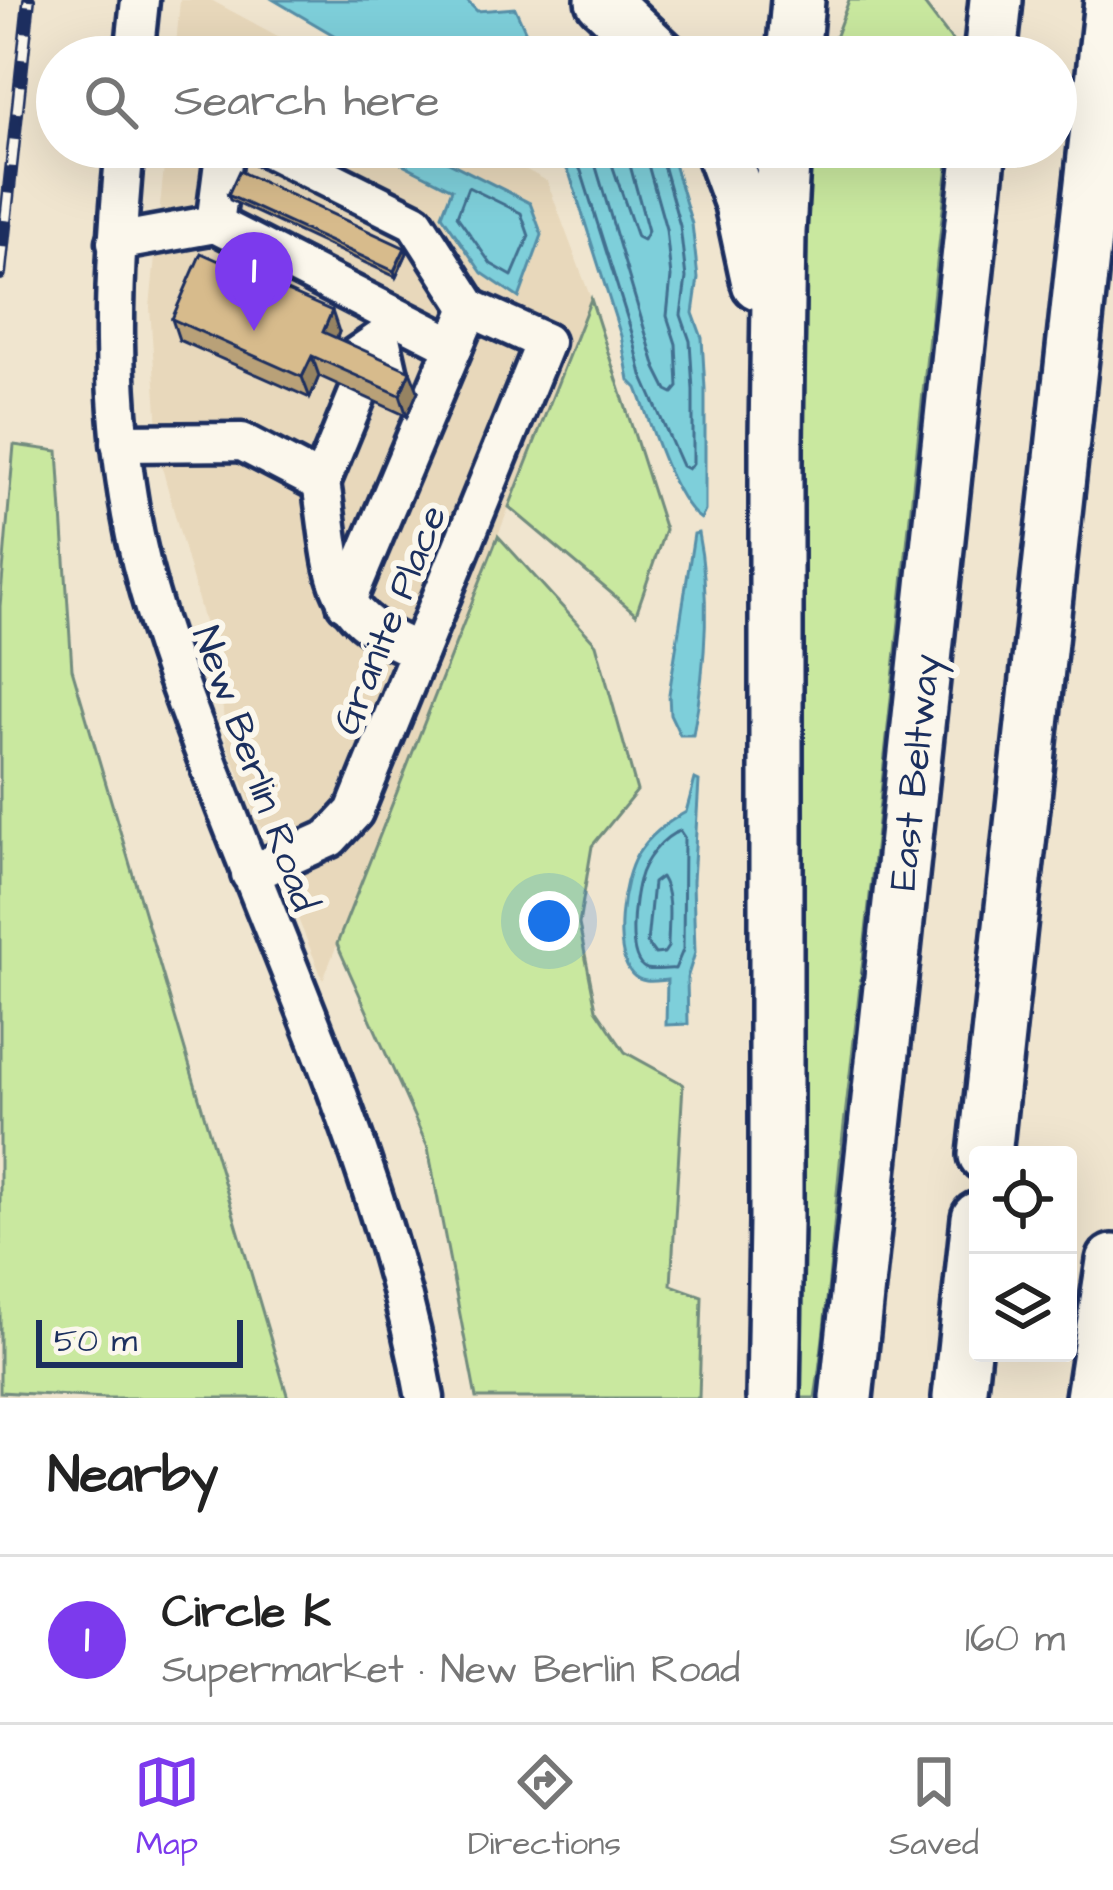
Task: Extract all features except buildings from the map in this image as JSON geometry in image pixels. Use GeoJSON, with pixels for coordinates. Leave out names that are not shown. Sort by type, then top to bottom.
{"type":"FeatureCollection","features":[{"type":"Feature","properties":{"kind":"highway"},"geometry":{"type":"LineString","coordinates":[[602,0],[640,36]]}},
{"type":"Feature","properties":{"kind":"highway"},"geometry":{"type":"LineString","coordinates":[[795,36],[798,0]]}},
{"type":"Feature","properties":{"kind":"highway"},"geometry":{"type":"LineString","coordinates":[[986,1146],[1111,0]]}},
{"type":"Feature","properties":{"kind":"highway"},"geometry":{"type":"LineString","coordinates":[[728,168],[752,248],[776,439]]}},
{"type":"Feature","properties":{"kind":"highway"},"geometry":{"type":"LineString","coordinates":[[772,1398],[776,439],[783,168]]}},
{"type":"Feature","properties":{"kind":"highway","name":"East Beltway"},"geometry":{"type":"LineString","coordinates":[[846,1398],[978,168]]}},
{"type":"Feature","properties":{"kind":"highway"},"geometry":{"type":"LineString","coordinates":[[959,1398],[974,1254]]}},
{"type":"Feature","properties":{"kind":"highway"},"geometry":{"type":"LineString","coordinates":[[1092,1398],[1113,1262]]}},
{"type":"Feature","properties":{"kind":"street"},"geometry":{"type":"LineString","coordinates":[[136,36],[140,0]]}},
{"type":"Feature","properties":{"kind":"street","name":"New Berlin Road"},"geometry":{"type":"LineString","coordinates":[[123,168],[113,355],[120,443],[136,537],[156,617],[372,1190],[425,1398]]}},
{"type":"Feature","properties":{"kind":"street"},"geometry":{"type":"LineString","coordinates":[[237,168],[253,194],[372,252]]}},
{"type":"Feature","properties":{"kind":"street"},"geometry":{"type":"LineString","coordinates":[[116,242],[253,194],[372,252]]}},
{"type":"Feature","properties":{"kind":"street"},"geometry":{"type":"LineString","coordinates":[[346,602],[470,308],[416,222],[372,252]]}},
{"type":"Feature","properties":{"kind":"street"},"geometry":{"type":"LineString","coordinates":[[372,252],[369,368],[321,483],[338,582],[346,602],[376,632],[419,651]]}},
{"type":"Feature","properties":{"kind":"street","name":"Granite Place"},"geometry":{"type":"LineString","coordinates":[[250,874],[319,844],[347,822],[545,342],[470,308]]}},
{"type":"Feature","properties":{"kind":"street"},"geometry":{"type":"LineString","coordinates":[[369,368],[454,346]]}},
{"type":"Feature","properties":{"kind":"street"},"geometry":{"type":"LineString","coordinates":[[120,443],[242,442],[321,483]]}},
{"type":"Feature","properties":{"kind":"shaded area"},"geometry":{"type":"Polygon","coordinates":[[[180,0],[211,0],[278,36],[177,36],[180,0]]]}},
{"type":"Feature","properties":{"kind":"shaded area"},"geometry":{"type":"Polygon","coordinates":[[[164,168],[523,168],[547,181],[591,299],[323,980],[226,742],[220,681],[160,460],[150,307],[164,168]]]}},
{"type":"Feature","properties":{"kind":"green space"},"geometry":{"type":"Polygon","coordinates":[[[849,0],[921,0],[949,36],[836,36],[849,0]]]}},
{"type":"Feature","properties":{"kind":"green space"},"geometry":{"type":"Polygon","coordinates":[[[805,168],[948,168],[815,1398],[793,1398],[798,402],[805,168]]]}},
{"type":"Feature","properties":{"kind":"green space"},"geometry":{"type":"Polygon","coordinates":[[[591,299],[665,530],[636,614],[509,507],[591,299]]]}},
{"type":"Feature","properties":{"kind":"green space"},"geometry":{"type":"Polygon","coordinates":[[[14,445],[58,451],[72,669],[288,1398],[105,1398],[0,1392],[0,606],[14,445]]]}},
{"type":"Feature","properties":{"kind":"green space"},"geometry":{"type":"Polygon","coordinates":[[[498,536],[596,644],[637,791],[592,846],[579,924],[596,1009],[625,1052],[683,1084],[671,1285],[702,1296],[699,1398],[476,1398],[428,1148],[337,944],[498,536]]]}},
{"type":"Feature","properties":{"kind":"water"},"geometry":{"type":"Polygon","coordinates":[[[274,0],[466,0],[477,11],[515,8],[528,36],[335,36],[274,0]]]}},
{"type":"Feature","properties":{"kind":"water"},"geometry":{"type":"Polygon","coordinates":[[[410,168],[461,168],[530,203],[542,235],[519,298],[482,273],[442,215],[452,189],[410,168]]]}},
{"type":"Feature","properties":{"kind":"water"},"geometry":{"type":"Polygon","coordinates":[[[566,168],[675,168],[692,224],[698,278],[693,313],[702,338],[705,389],[705,511],[701,519],[681,496],[637,388],[629,380],[621,336],[566,168]]]}},
{"type":"Feature","properties":{"kind":"water"},"geometry":{"type":"Polygon","coordinates":[[[698,533],[705,608],[703,660],[693,735],[680,735],[670,714],[669,694],[694,534],[698,533]]]}},
{"type":"Feature","properties":{"kind":"water"},"geometry":{"type":"Polygon","coordinates":[[[695,779],[699,781],[693,881],[695,953],[687,978],[688,1024],[666,1025],[667,980],[644,981],[632,974],[622,950],[621,915],[637,855],[659,830],[686,812],[695,779]]]}},
{"type":"Feature","properties":{"kind":"railway"},"geometry":{"type":"LineString","coordinates":[[0,274],[29,0]]}},
{"type":"Feature","properties":{"kind":"place","name":"Circle K"},"geometry":{"type":"Point","coordinates":[254,331]}}]}
